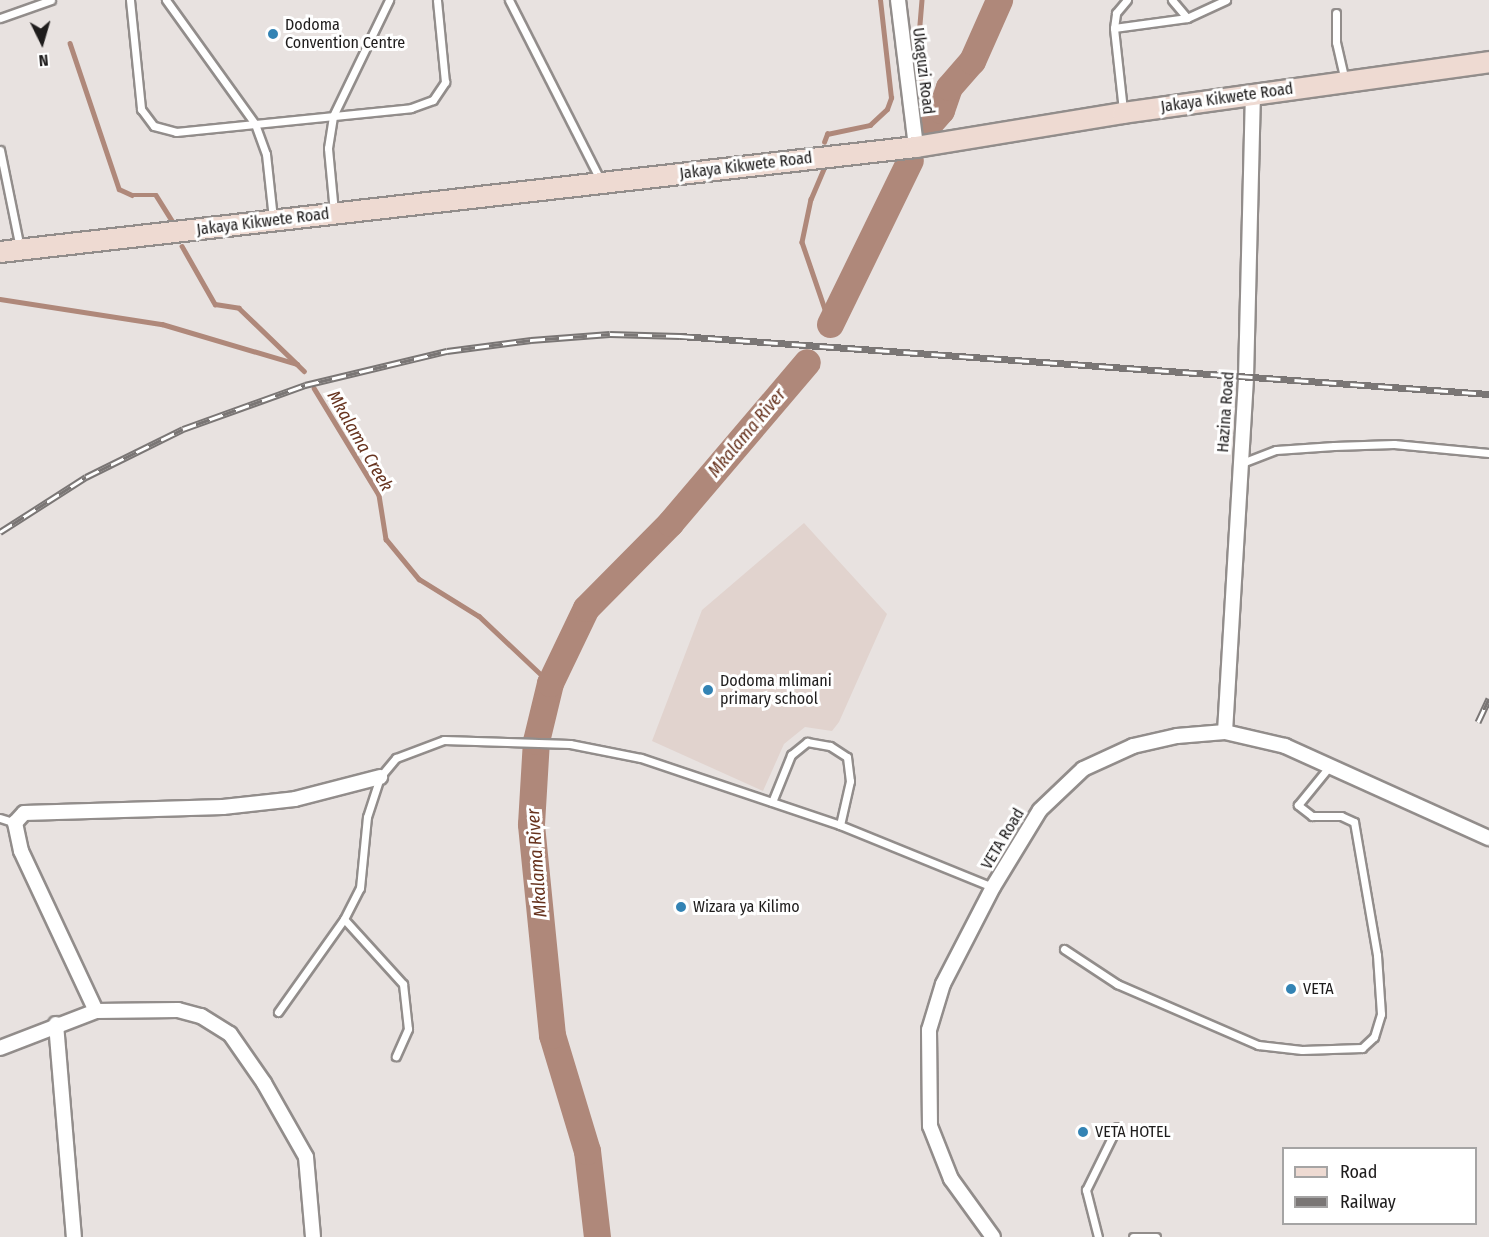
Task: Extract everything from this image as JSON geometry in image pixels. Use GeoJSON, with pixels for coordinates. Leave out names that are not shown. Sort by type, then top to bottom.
{"type":"FeatureCollection","features":[{"type":"Feature","properties":{"kind":"main road","name":"Jakaya Kikwete Road"},"geometry":{"type":"LineString","coordinates":[[0,252],[916,147],[1123,113],[1489,62]]}},
{"type":"Feature","properties":{"kind":"street","name":"Ukaguzi Road"},"geometry":{"type":"LineString","coordinates":[[898,0],[916,147]]}},
{"type":"Feature","properties":{"kind":"street","name":"Hazina Road"},"geometry":{"type":"LineString","coordinates":[[1225,732],[1239,464],[1246,378],[1253,94]]}},
{"type":"Feature","properties":{"kind":"street","name":"VETA Road"},"geometry":{"type":"LineString","coordinates":[[993,1237],[951,1179],[930,1126],[929,1030],[943,984],[993,887],[1040,810],[1083,769],[1133,746],[1177,736],[1225,732],[1285,746],[1489,838]]}},
{"type":"Feature","properties":{"kind":"street"},"geometry":{"type":"LineString","coordinates":[[96,1011],[21,851],[15,823],[24,813],[223,807],[295,799],[380,777]]}},
{"type":"Feature","properties":{"kind":"street"},"geometry":{"type":"LineString","coordinates":[[0,1048],[56,1024],[96,1011],[178,1010],[201,1016],[230,1034],[264,1083],[306,1157],[313,1237]]}},
{"type":"Feature","properties":{"kind":"street"},"geometry":{"type":"LineString","coordinates":[[56,1024],[74,1237]]}},
{"type":"Feature","properties":{"kind":"lane"},"geometry":{"type":"LineString","coordinates":[[0,18],[51,0]]}},
{"type":"Feature","properties":{"kind":"lane"},"geometry":{"type":"LineString","coordinates":[[130,0],[141,109],[154,126],[176,132],[411,108],[433,100],[445,82],[437,0]]}},
{"type":"Feature","properties":{"kind":"lane"},"geometry":{"type":"LineString","coordinates":[[166,0],[255,124],[267,154],[274,221]]}},
{"type":"Feature","properties":{"kind":"lane"},"geometry":{"type":"LineString","coordinates":[[334,214],[328,148],[333,116],[389,0]]}},
{"type":"Feature","properties":{"kind":"lane"},"geometry":{"type":"LineString","coordinates":[[509,0],[602,183]]}},
{"type":"Feature","properties":{"kind":"lane"},"geometry":{"type":"LineString","coordinates":[[1123,113],[1114,28],[1116,13],[1127,0]]}},
{"type":"Feature","properties":{"kind":"lane"},"geometry":{"type":"LineString","coordinates":[[1172,0],[1187,18]]}},
{"type":"Feature","properties":{"kind":"lane"},"geometry":{"type":"LineString","coordinates":[[1114,28],[1187,18],[1226,0]]}},
{"type":"Feature","properties":{"kind":"lane"},"geometry":{"type":"LineString","coordinates":[[1336,12],[1336,42],[1345,81]]}},
{"type":"Feature","properties":{"kind":"lane"},"geometry":{"type":"LineString","coordinates":[[0,150],[21,250]]}},
{"type":"Feature","properties":{"kind":"lane"},"geometry":{"type":"LineString","coordinates":[[1239,464],[1276,450],[1334,446],[1394,444],[1489,453]]}},
{"type":"Feature","properties":{"kind":"lane"},"geometry":{"type":"LineString","coordinates":[[278,1011],[344,919],[360,888],[367,817],[380,777],[396,758],[444,740],[536,741],[641,758],[840,825],[993,887]]}},
{"type":"Feature","properties":{"kind":"lane"},"geometry":{"type":"LineString","coordinates":[[772,802],[791,755],[807,742],[830,746],[847,757],[850,781],[840,825]]}},
{"type":"Feature","properties":{"kind":"lane"},"geometry":{"type":"LineString","coordinates":[[1064,949],[1117,984],[1258,1046],[1313,1050],[1362,1048],[1374,1037],[1381,1014],[1377,955],[1354,822],[1341,816],[1312,816],[1298,805],[1329,767]]}},
{"type":"Feature","properties":{"kind":"lane"},"geometry":{"type":"LineString","coordinates":[[0,818],[15,823]]}},
{"type":"Feature","properties":{"kind":"lane"},"geometry":{"type":"LineString","coordinates":[[344,919],[403,984],[408,1029],[396,1056]]}},
{"type":"Feature","properties":{"kind":"lane"},"geometry":{"type":"LineString","coordinates":[[1098,1237],[1086,1190],[1117,1127]]}},
{"type":"Feature","properties":{"kind":"lane"},"geometry":{"type":"LineString","coordinates":[[1133,1237],[1156,1237]]}},
{"type":"Feature","properties":{"kind":"shaded area"},"geometry":{"type":"Polygon","coordinates":[[[804,523],[887,614],[839,722],[832,731],[805,727],[784,744],[763,791],[652,741],[702,610],[804,523]]]}},
{"type":"Feature","properties":{"kind":"waterway"},"geometry":{"type":"LineString","coordinates":[[824,142],[827,134],[870,125],[887,109],[891,98],[880,0]]}},
{"type":"Feature","properties":{"kind":"waterway"},"geometry":{"type":"LineString","coordinates":[[922,0],[918,49],[923,90],[941,110]]}},
{"type":"Feature","properties":{"kind":"waterway","name":"Mkalama River"},"geometry":{"type":"LineString","coordinates":[[929,124],[941,110],[949,87],[972,61],[999,0]]}},
{"type":"Feature","properties":{"kind":"waterway"},"geometry":{"type":"LineString","coordinates":[[70,43],[119,189],[132,195],[156,195],[173,222]]}},
{"type":"Feature","properties":{"kind":"waterway","name":"Mkalama River"},"geometry":{"type":"LineString","coordinates":[[830,324],[910,160]]}},
{"type":"Feature","properties":{"kind":"waterway"},"geometry":{"type":"LineString","coordinates":[[824,169],[811,199],[802,242],[830,324]]}},
{"type":"Feature","properties":{"kind":"waterway"},"geometry":{"type":"LineString","coordinates":[[182,246],[215,304],[239,308],[296,363]]}},
{"type":"Feature","properties":{"kind":"waterway","name":"Mkalama Creek"},"geometry":{"type":"LineString","coordinates":[[0,299],[162,324],[297,364],[304,371]]}},
{"type":"Feature","properties":{"kind":"waterway","name":"Mkalama River"},"geometry":{"type":"LineString","coordinates":[[597,1237],[587,1151],[552,1035],[531,824],[536,741],[550,683],[586,608],[670,523],[807,362]]}},
{"type":"Feature","properties":{"kind":"waterway","name":"Mkalama Creek"},"geometry":{"type":"LineString","coordinates":[[314,388],[379,495],[386,539],[419,579],[479,616],[550,683]]}},
{"type":"Feature","properties":{"kind":"railway"},"geometry":{"type":"LineString","coordinates":[[0,532],[86,477],[183,429],[305,385],[447,351],[531,340],[610,334],[680,336],[1489,394]]}},
{"type":"Feature","properties":{"kind":"railway"},"geometry":{"type":"LineString","coordinates":[[1478,722],[1489,698]]}},
{"type":"Feature","properties":{"kind":"place","name":"Dodoma Convention Centre"},"geometry":{"type":"Point","coordinates":[273,34]}},
{"type":"Feature","properties":{"kind":"place","name":"Dodoma mlimani primary school"},"geometry":{"type":"Point","coordinates":[708,690]}},
{"type":"Feature","properties":{"kind":"place","name":"Wizara ya Kilimo"},"geometry":{"type":"Point","coordinates":[681,907]}},
{"type":"Feature","properties":{"kind":"place","name":"VETA"},"geometry":{"type":"Point","coordinates":[1291,989]}},
{"type":"Feature","properties":{"kind":"place","name":"VETA HOTEL"},"geometry":{"type":"Point","coordinates":[1083,1132]}}]}
